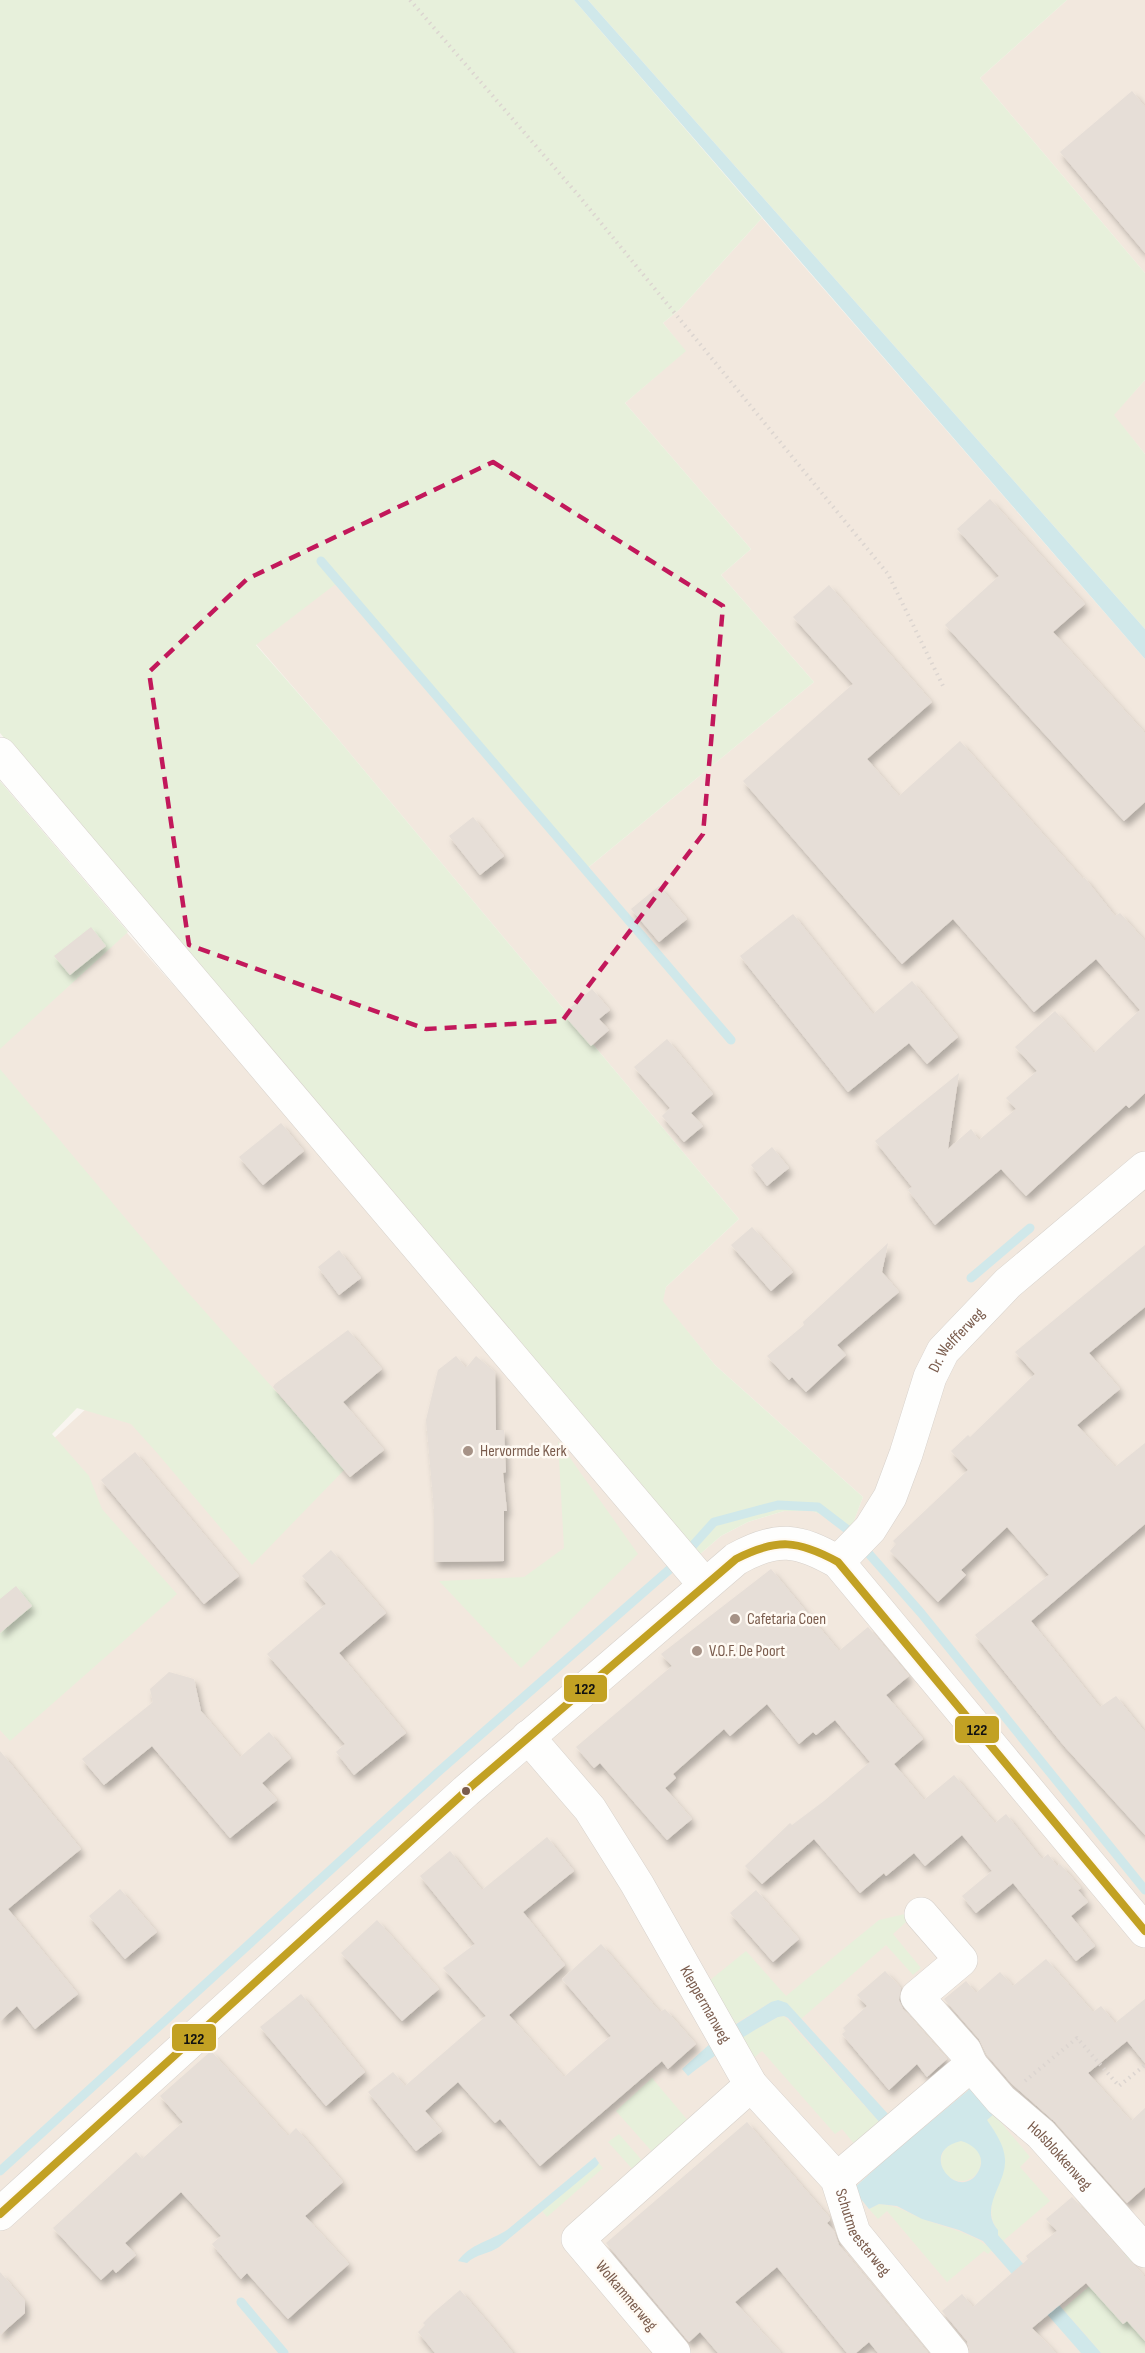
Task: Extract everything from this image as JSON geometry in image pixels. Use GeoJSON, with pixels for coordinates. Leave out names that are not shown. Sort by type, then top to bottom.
{"type":"FeatureCollection","features":[{"type":"Feature","properties":{"kind":"street"},"geometry":{"type":"LineString","coordinates":[[0,754],[705,1585]]}},
{"type":"Feature","properties":{"kind":"street","name":"Dr. Welfferweg"},"geometry":{"type":"LineString","coordinates":[[849,1550],[890,1497],[930,1377],[944,1351],[1008,1283],[1145,1168]]}},
{"type":"Feature","properties":{"kind":"street"},"geometry":{"type":"LineString","coordinates":[[0,2214],[528,1737],[736,1559],[768,1544],[779,1543],[849,1550],[1145,1931]]}},
{"type":"Feature","properties":{"kind":"street","name":"Kleppermanweg"},"geometry":{"type":"LineString","coordinates":[[528,1737],[590,1809],[637,1884],[751,2085]]}},
{"type":"Feature","properties":{"kind":"street","name":"Holsblokkenweg"},"geometry":{"type":"LineString","coordinates":[[921,1914],[961,1960],[918,1997],[965,2051],[971,2065],[1001,2100],[1041,2134],[1144,2249]]}},
{"type":"Feature","properties":{"kind":"street"},"geometry":{"type":"LineString","coordinates":[[837,2179],[971,2065]]}},
{"type":"Feature","properties":{"kind":"street","name":"Schutmeesterweg"},"geometry":{"type":"LineString","coordinates":[[751,2085],[837,2179],[854,2234],[952,2353]]}},
{"type":"Feature","properties":{"kind":"street","name":"Wolkammerweg"},"geometry":{"type":"LineString","coordinates":[[674,2353],[578,2239],[751,2085]]}},
{"type":"Feature","properties":{"kind":"path"},"geometry":{"type":"LineString","coordinates":[[410,0],[579,196],[888,574],[944,688]]}},
{"type":"Feature","properties":{"kind":"path"},"geometry":{"type":"LineString","coordinates":[[1001,2100],[1077,2038],[1119,2086],[1145,2065]]}},
{"type":"Feature","properties":{"kind":"highlighted area"},"geometry":{"type":"Polygon","coordinates":[[[493,462],[723,606],[703,834],[562,1021],[426,1029],[189,945],[149,672],[247,579],[493,462]]]}},
{"type":"Feature","properties":{"kind":"shaded area"},"geometry":{"type":"Polygon","coordinates":[[[1067,0],[1145,0],[1145,273],[980,78],[1067,0]]]}},
{"type":"Feature","properties":{"kind":"shaded area"},"geometry":{"type":"Polygon","coordinates":[[[762,218],[1145,659],[1145,2353],[0,2353],[0,1488],[188,1315],[0,1104],[0,790],[642,1512],[699,1555],[721,1536],[748,1522],[784,1511],[812,1511],[852,1525],[863,1497],[715,1365],[662,1301],[666,1287],[739,1219],[256,644],[337,582],[584,871],[814,682],[721,575],[751,549],[625,403],[685,351],[663,323],[680,309],[762,218]]]}},
{"type":"Feature","properties":{"kind":"shaded area"},"geometry":{"type":"Polygon","coordinates":[[[1145,380],[1145,454],[1113,415],[1145,380]]]}},
{"type":"Feature","properties":{"kind":"green space"},"geometry":{"type":"Polygon","coordinates":[[[0,0],[574,0],[762,218],[680,309],[663,323],[686,351],[625,403],[751,549],[721,575],[814,682],[584,871],[337,583],[256,645],[333,733],[739,1219],[666,1287],[663,1301],[715,1365],[863,1497],[852,1526],[812,1511],[784,1511],[748,1522],[721,1536],[699,1555],[0,733],[0,0]]]}},
{"type":"Feature","properties":{"kind":"green space"},"geometry":{"type":"Polygon","coordinates":[[[588,0],[1067,0],[980,78],[1145,273],[1145,380],[1114,415],[1145,454],[1145,629],[588,0]]]}},
{"type":"Feature","properties":{"kind":"green space"},"geometry":{"type":"Polygon","coordinates":[[[0,781],[128,932],[0,1049],[0,781]]]}},
{"type":"Feature","properties":{"kind":"green space"},"geometry":{"type":"Polygon","coordinates":[[[0,1069],[184,1288],[345,1469],[252,1565],[131,1424],[77,1408],[52,1434],[89,1476],[102,1509],[177,1594],[10,1741],[0,1730],[0,1069]]]}},
{"type":"Feature","properties":{"kind":"green space"},"geometry":{"type":"Polygon","coordinates":[[[558,1441],[638,1554],[521,1668],[439,1581],[524,1577],[564,1548],[558,1441]]]}},
{"type":"Feature","properties":{"kind":"green space"},"geometry":{"type":"Polygon","coordinates":[[[918,1911],[893,1934],[921,1968],[913,1975],[886,1945],[801,2019],[787,2003],[771,2002],[730,2027],[709,1981],[746,1951],[786,1996],[879,1920],[918,1911]]]}},
{"type":"Feature","properties":{"kind":"green space"},"geometry":{"type":"Polygon","coordinates":[[[784,2016],[881,2124],[856,2146],[842,2129],[835,2134],[762,2051],[750,2061],[737,2040],[778,2017],[784,2016]]]}},
{"type":"Feature","properties":{"kind":"green space"},"geometry":{"type":"Polygon","coordinates":[[[652,2078],[690,2123],[655,2155],[616,2111],[652,2078]]]}},
{"type":"Feature","properties":{"kind":"green space"},"geometry":{"type":"Polygon","coordinates":[[[994,2114],[1030,2157],[1020,2167],[1050,2201],[1003,2241],[998,2235],[992,2214],[993,2196],[1005,2161],[987,2120],[994,2114]]]}},
{"type":"Feature","properties":{"kind":"green space"},"geometry":{"type":"Polygon","coordinates":[[[619,2134],[645,2164],[635,2172],[608,2142],[619,2134]]]}},
{"type":"Feature","properties":{"kind":"green space"},"geometry":{"type":"Polygon","coordinates":[[[961,2141],[975,2147],[981,2161],[975,2175],[961,2181],[947,2175],[941,2161],[947,2147],[961,2141]]]}},
{"type":"Feature","properties":{"kind":"green space"},"geometry":{"type":"Polygon","coordinates":[[[599,2163],[603,2168],[547,2217],[542,2211],[599,2163]]]}},
{"type":"Feature","properties":{"kind":"green space"},"geometry":{"type":"Polygon","coordinates":[[[879,2204],[897,2208],[968,2235],[992,2250],[988,2254],[984,2251],[947,2282],[887,2211],[878,2219],[869,2209],[879,2204]]]}},
{"type":"Feature","properties":{"kind":"green space"},"geometry":{"type":"Polygon","coordinates":[[[1129,2252],[1135,2258],[1117,2274],[1145,2307],[1145,2353],[1101,2353],[1063,2309],[1129,2252]]]}},
{"type":"Feature","properties":{"kind":"water"},"geometry":{"type":"Polygon","coordinates":[[[574,0],[588,0],[1145,629],[1145,659],[574,0]]]}},
{"type":"Feature","properties":{"kind":"water"},"geometry":{"type":"Polygon","coordinates":[[[778,2000],[787,2003],[899,2126],[911,2128],[917,2133],[971,2088],[994,2114],[987,2120],[1003,2148],[1004,2168],[991,2213],[998,2235],[1101,2353],[1081,2353],[983,2241],[959,2230],[922,2219],[897,2206],[879,2204],[869,2209],[853,2189],[896,2150],[881,2124],[788,2018],[778,2017],[721,2052],[688,2076],[682,2069],[722,2033],[771,2002],[778,2000]],[[961,2141],[948,2147],[942,2155],[941,2164],[945,2172],[952,2179],[961,2182],[970,2180],[978,2172],[981,2161],[978,2152],[961,2141]]]}},
{"type":"Feature","properties":{"kind":"water"},"geometry":{"type":"Polygon","coordinates":[[[595,2157],[599,2163],[597,2166],[499,2247],[467,2263],[458,2261],[474,2247],[507,2230],[595,2157]]]}},
{"type":"Feature","properties":{"kind":"building"},"geometry":{"type":"Polygon","coordinates":[[[1132,91],[1145,107],[1145,253],[1060,152],[1132,91]]]}},
{"type":"Feature","properties":{"kind":"building"},"geometry":{"type":"Polygon","coordinates":[[[990,499],[1085,604],[1053,632],[1145,733],[1145,802],[1124,821],[945,625],[999,576],[957,529],[990,499]]]}},
{"type":"Feature","properties":{"kind":"building"},"geometry":{"type":"Polygon","coordinates":[[[829,585],[932,702],[867,759],[899,796],[960,741],[1083,879],[1084,877],[1115,916],[1120,913],[1145,941],[1145,1093],[1129,1108],[1126,1105],[1026,1196],[1001,1169],[935,1225],[908,1190],[912,1187],[875,1141],[959,1073],[948,1149],[971,1129],[979,1140],[1016,1109],[1006,1098],[1037,1071],[1015,1047],[1055,1011],[1094,1053],[1140,1010],[1096,959],[1034,1012],[953,919],[902,964],[743,781],[853,684],[793,617],[829,585]]]}},
{"type":"Feature","properties":{"kind":"building"},"geometry":{"type":"Polygon","coordinates":[[[473,817],[504,856],[480,875],[449,836],[473,817]]]}},
{"type":"Feature","properties":{"kind":"building"},"geometry":{"type":"Polygon","coordinates":[[[659,886],[687,919],[659,942],[631,909],[659,886]]]}},
{"type":"Feature","properties":{"kind":"building"},"geometry":{"type":"Polygon","coordinates":[[[793,914],[873,1014],[912,981],[958,1037],[927,1064],[909,1043],[848,1092],[740,956],[793,914]]]}},
{"type":"Feature","properties":{"kind":"building"},"geometry":{"type":"Polygon","coordinates":[[[91,927],[106,946],[70,975],[54,956],[91,927]]]}},
{"type":"Feature","properties":{"kind":"building"},"geometry":{"type":"Polygon","coordinates":[[[592,989],[610,1010],[599,1019],[609,1030],[591,1046],[563,1014],[592,989]]]}},
{"type":"Feature","properties":{"kind":"building"},"geometry":{"type":"Polygon","coordinates":[[[667,1039],[713,1094],[691,1113],[703,1126],[684,1142],[662,1116],[670,1108],[634,1067],[667,1039]]]}},
{"type":"Feature","properties":{"kind":"building"},"geometry":{"type":"Polygon","coordinates":[[[281,1123],[304,1151],[263,1185],[239,1157],[281,1123]]]}},
{"type":"Feature","properties":{"kind":"building"},"geometry":{"type":"Polygon","coordinates":[[[772,1147],[789,1168],[767,1186],[751,1165],[772,1147]]]}},
{"type":"Feature","properties":{"kind":"building"},"geometry":{"type":"Polygon","coordinates":[[[752,1227],[793,1272],[771,1291],[731,1245],[752,1227]]]}},
{"type":"Feature","properties":{"kind":"building"},"geometry":{"type":"Polygon","coordinates":[[[888,1243],[882,1272],[899,1292],[837,1345],[846,1355],[806,1392],[792,1377],[789,1380],[767,1356],[804,1325],[803,1322],[888,1243]]]}},
{"type":"Feature","properties":{"kind":"building"},"geometry":{"type":"Polygon","coordinates":[[[1145,1245],[1145,1307],[1089,1353],[1120,1389],[1077,1425],[1115,1467],[1145,1443],[1145,1524],[1031,1621],[1100,1707],[1116,1696],[1145,1732],[1145,1835],[1064,1746],[975,1635],[1049,1575],[1007,1527],[961,1570],[966,1575],[938,1602],[890,1551],[896,1544],[893,1541],[968,1470],[951,1451],[968,1435],[970,1437],[1035,1374],[1015,1352],[1145,1245]]]}},
{"type":"Feature","properties":{"kind":"building"},"geometry":{"type":"Polygon","coordinates":[[[339,1250],[361,1278],[339,1295],[318,1267],[339,1250]]]}},
{"type":"Feature","properties":{"kind":"building"},"geometry":{"type":"Polygon","coordinates":[[[348,1330],[382,1369],[343,1402],[384,1450],[350,1477],[273,1387],[348,1330]]]}},
{"type":"Feature","properties":{"kind":"building","name":"Hervormde Kerk"},"geometry":{"type":"Polygon","coordinates":[[[456,1356],[466,1368],[476,1356],[495,1372],[496,1430],[504,1430],[506,1472],[503,1473],[507,1511],[504,1511],[504,1561],[434,1562],[434,1509],[426,1420],[438,1370],[456,1356]]]}},
{"type":"Feature","properties":{"kind":"building"},"geometry":{"type":"Polygon","coordinates":[[[135,1452],[239,1576],[204,1604],[101,1480],[135,1452]]]}},
{"type":"Feature","properties":{"kind":"building"},"geometry":{"type":"Polygon","coordinates":[[[331,1550],[386,1613],[339,1653],[406,1733],[354,1775],[336,1752],[345,1744],[267,1654],[326,1604],[302,1576],[331,1550]]]}},
{"type":"Feature","properties":{"kind":"building"},"geometry":{"type":"Polygon","coordinates":[[[771,1569],[839,1651],[868,1627],[909,1676],[886,1695],[923,1739],[894,1764],[924,1800],[954,1775],[995,1823],[1006,1814],[1042,1859],[1048,1854],[1057,1866],[1060,1864],[1081,1888],[1078,1890],[1088,1902],[1071,1916],[1095,1946],[1076,1961],[1013,1883],[976,1913],[962,1896],[992,1871],[962,1835],[925,1866],[914,1853],[886,1876],[884,1873],[860,1893],[814,1839],[762,1884],[745,1866],[790,1823],[792,1825],[824,1801],[870,1762],[835,1720],[816,1735],[813,1732],[799,1744],[767,1704],[730,1736],[724,1729],[673,1774],[676,1778],[665,1788],[692,1819],[667,1840],[600,1763],[594,1768],[576,1747],[672,1666],[661,1654],[771,1569]]]}},
{"type":"Feature","properties":{"kind":"building"},"geometry":{"type":"Polygon","coordinates":[[[16,1586],[32,1606],[0,1633],[0,1599],[16,1586]]]}},
{"type":"Feature","properties":{"kind":"building"},"geometry":{"type":"Polygon","coordinates":[[[169,1672],[194,1679],[201,1711],[240,1757],[269,1732],[291,1758],[262,1783],[277,1800],[230,1838],[152,1746],[104,1785],[82,1759],[153,1702],[150,1689],[169,1672]]]}},
{"type":"Feature","properties":{"kind":"building"},"geometry":{"type":"Polygon","coordinates":[[[0,1751],[81,1849],[8,1909],[78,1994],[35,2029],[17,2006],[0,2021],[0,1751]]]}},
{"type":"Feature","properties":{"kind":"building"},"geometry":{"type":"Polygon","coordinates":[[[547,1837],[574,1871],[523,1912],[565,1965],[509,2015],[564,2077],[611,2036],[562,1979],[601,1944],[660,2012],[665,2009],[696,2044],[668,2069],[662,2061],[540,2166],[500,2119],[495,2123],[458,2082],[425,2111],[442,2131],[416,2151],[368,2092],[393,2072],[405,2086],[486,2016],[443,1968],[475,1944],[420,1876],[450,1851],[482,1890],[547,1837]]]}},
{"type":"Feature","properties":{"kind":"building"},"geometry":{"type":"Polygon","coordinates":[[[120,1889],[157,1932],[125,1959],[89,1916],[120,1889]]]}},
{"type":"Feature","properties":{"kind":"building"},"geometry":{"type":"Polygon","coordinates":[[[756,1890],[799,1939],[773,1962],[730,1913],[756,1890]]]}},
{"type":"Feature","properties":{"kind":"building"},"geometry":{"type":"Polygon","coordinates":[[[377,1920],[439,1989],[402,2021],[341,1953],[377,1920]]]}},
{"type":"Feature","properties":{"kind":"building"},"geometry":{"type":"Polygon","coordinates":[[[1046,1959],[1093,2012],[1101,2006],[1115,2023],[1145,1999],[1145,2063],[1127,2041],[1088,2073],[1131,2121],[1145,2108],[1145,2187],[1127,2203],[1055,2122],[1012,2084],[987,2055],[979,2039],[944,1999],[966,1981],[976,1993],[1000,1972],[1013,1986],[1046,1959]]]}},
{"type":"Feature","properties":{"kind":"building"},"geometry":{"type":"Polygon","coordinates":[[[885,1971],[901,1988],[899,2000],[903,2009],[947,2059],[927,2077],[917,2064],[889,2090],[842,2034],[846,2031],[843,2028],[867,2006],[857,1995],[885,1971]]]}},
{"type":"Feature","properties":{"kind":"building"},"geometry":{"type":"Polygon","coordinates":[[[301,1994],[365,2072],[326,2106],[260,2027],[301,1994]]]}},
{"type":"Feature","properties":{"kind":"building"},"geometry":{"type":"Polygon","coordinates":[[[211,2051],[288,2136],[296,2128],[343,2182],[305,2216],[349,2264],[288,2319],[247,2273],[241,2279],[212,2244],[221,2236],[181,2192],[125,2243],[136,2255],[116,2273],[113,2269],[101,2280],[53,2228],[136,2152],[142,2159],[183,2122],[160,2096],[211,2051]]]}},
{"type":"Feature","properties":{"kind":"building"},"geometry":{"type":"Polygon","coordinates":[[[747,2122],[829,2217],[830,2220],[827,2223],[834,2231],[839,2245],[928,2353],[878,2353],[869,2342],[856,2353],[847,2353],[777,2267],[735,2302],[781,2353],[718,2353],[700,2332],[689,2342],[606,2243],[747,2122]]]}},
{"type":"Feature","properties":{"kind":"building"},"geometry":{"type":"Polygon","coordinates":[[[1072,2197],[1145,2277],[1145,2341],[1127,2321],[1123,2324],[1086,2283],[1032,2328],[1056,2353],[970,2353],[967,2341],[942,2311],[962,2294],[973,2307],[1028,2259],[1026,2256],[1057,2231],[1046,2219],[1072,2197]]]}},
{"type":"Feature","properties":{"kind":"building"},"geometry":{"type":"Polygon","coordinates":[[[0,2272],[25,2301],[25,2313],[0,2335],[0,2272]]]}},
{"type":"Feature","properties":{"kind":"building"},"geometry":{"type":"Polygon","coordinates":[[[460,2290],[513,2353],[435,2353],[418,2332],[433,2313],[460,2290]]]}},
{"type":"Feature","properties":{"kind":"waterway"},"geometry":{"type":"LineString","coordinates":[[321,561],[731,1040]]}},
{"type":"Feature","properties":{"kind":"waterway"},"geometry":{"type":"LineString","coordinates":[[971,1278],[1030,1228]]}},
{"type":"Feature","properties":{"kind":"waterway"},"geometry":{"type":"LineString","coordinates":[[0,2171],[437,1773],[678,1562],[714,1522],[778,1505],[818,1507],[848,1530],[921,1613],[1145,1890]]}},
{"type":"Feature","properties":{"kind":"waterway"},"geometry":{"type":"LineString","coordinates":[[241,2302],[284,2353]]}},
{"type":"Feature","properties":{"kind":"transit line","name":"122"},"geometry":{"type":"LineString","coordinates":[[0,2214],[466,1791],[736,1559],[776,1545],[787,1544],[811,1549],[838,1562],[1145,1931]]}},
{"type":"Feature","properties":{"kind":"place","name":"Hervormde Kerk"},"geometry":{"type":"Point","coordinates":[468,1451]}},
{"type":"Feature","properties":{"kind":"place","name":"Cafetaria Coen"},"geometry":{"type":"Point","coordinates":[735,1619]}},
{"type":"Feature","properties":{"kind":"place","name":"V.O.F. De Poort"},"geometry":{"type":"Point","coordinates":[697,1651]}}]}
